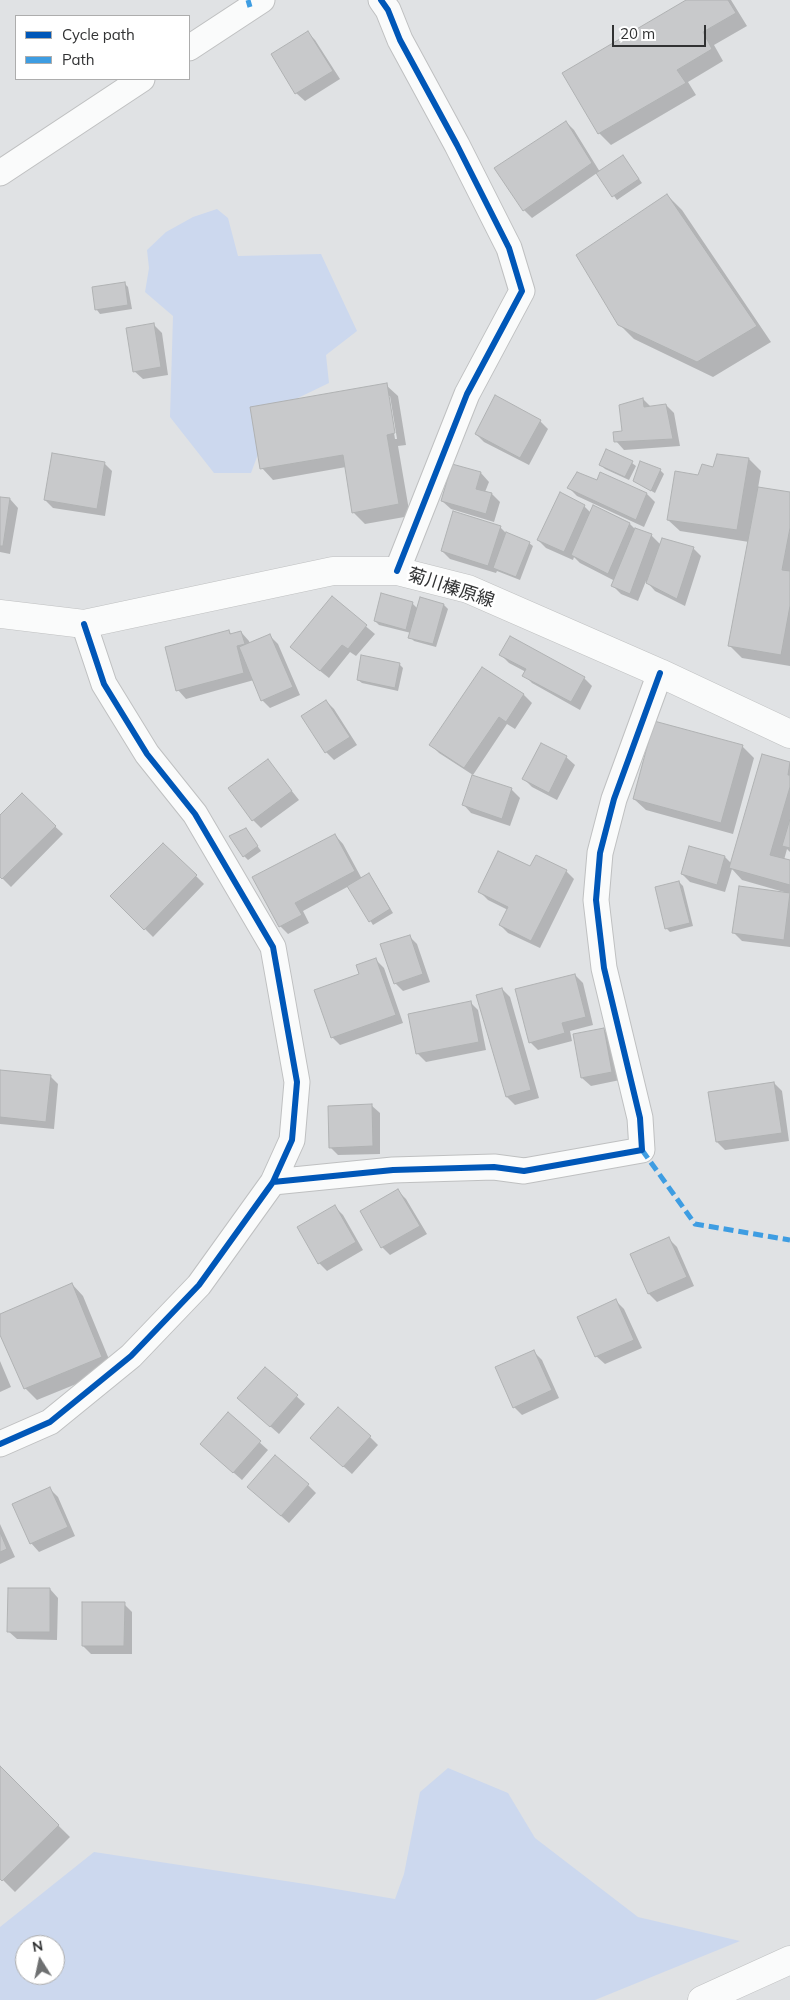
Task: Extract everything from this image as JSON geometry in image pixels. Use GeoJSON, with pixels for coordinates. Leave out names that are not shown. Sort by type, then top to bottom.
{"type":"FeatureCollection","features":[{"type":"Feature","properties":{"kind":"main road","name":"菊川榛原線"},"geometry":{"type":"LineString","coordinates":[[0,614],[84,624],[333,572],[398,571],[468,589],[660,673],[790,734]]}},
{"type":"Feature","properties":{"kind":"main road"},"geometry":{"type":"LineString","coordinates":[[702,2000],[790,1960]]}},
{"type":"Feature","properties":{"kind":"street"},"geometry":{"type":"LineString","coordinates":[[190,47],[262,0]]}},
{"type":"Feature","properties":{"kind":"street"},"geometry":{"type":"LineString","coordinates":[[381,0],[388,10],[400,40],[457,145],[509,248],[522,291],[467,394],[398,571]]}},
{"type":"Feature","properties":{"kind":"street"},"geometry":{"type":"LineString","coordinates":[[0,173],[140,80]]}},
{"type":"Feature","properties":{"kind":"street"},"geometry":{"type":"LineString","coordinates":[[0,1444],[50,1422],[131,1356],[199,1285],[273,1182],[292,1140],[297,1082],[273,947],[195,814],[147,754],[104,684],[84,624]]}},
{"type":"Feature","properties":{"kind":"street"},"geometry":{"type":"LineString","coordinates":[[273,1182],[393,1170],[494,1167],[524,1171],[642,1150],[640,1118],[604,968],[596,900],[600,853],[614,798],[660,673]]}},
{"type":"Feature","properties":{"kind":"shaded area"},"geometry":{"type":"Polygon","coordinates":[[[217,209],[228,218],[238,256],[321,254],[357,331],[326,355],[329,383],[275,409],[251,473],[214,473],[170,417],[173,316],[145,292],[149,268],[147,250],[166,232],[193,217],[217,209]]]}},
{"type":"Feature","properties":{"kind":"shaded area"},"geometry":{"type":"Polygon","coordinates":[[[448,1768],[508,1793],[535,1838],[638,1917],[740,1941],[595,2000],[0,2000],[0,1927],[94,1852],[395,1899],[404,1874],[420,1792],[448,1768]]]}},
{"type":"Feature","properties":{"kind":"building"},"geometry":{"type":"Polygon","coordinates":[[[686,0],[728,0],[736,13],[703,32],[712,49],[677,70],[686,83],[598,134],[562,73],[686,0]]]}},
{"type":"Feature","properties":{"kind":"building"},"geometry":{"type":"Polygon","coordinates":[[[308,31],[333,71],[295,94],[271,54],[308,31]]]}},
{"type":"Feature","properties":{"kind":"building"},"geometry":{"type":"Polygon","coordinates":[[[566,121],[592,163],[523,211],[494,168],[566,121]]]}},
{"type":"Feature","properties":{"kind":"building"},"geometry":{"type":"Polygon","coordinates":[[[623,155],[639,179],[612,197],[596,173],[623,155]]]}},
{"type":"Feature","properties":{"kind":"building"},"geometry":{"type":"Polygon","coordinates":[[[667,194],[757,326],[697,362],[618,325],[576,255],[667,194]]]}},
{"type":"Feature","properties":{"kind":"building"},"geometry":{"type":"Polygon","coordinates":[[[125,282],[128,305],[95,310],[92,287],[125,282]]]}},
{"type":"Feature","properties":{"kind":"building"},"geometry":{"type":"Polygon","coordinates":[[[154,323],[161,367],[133,372],[126,328],[154,323]]]}},
{"type":"Feature","properties":{"kind":"building"},"geometry":{"type":"Polygon","coordinates":[[[387,383],[395,433],[387,435],[399,504],[352,513],[343,455],[260,469],[250,407],[387,383]]]}},
{"type":"Feature","properties":{"kind":"building"},"geometry":{"type":"Polygon","coordinates":[[[495,395],[541,420],[520,458],[475,434],[495,395]]]}},
{"type":"Feature","properties":{"kind":"building"},"geometry":{"type":"Polygon","coordinates":[[[643,398],[644,407],[666,404],[673,439],[614,442],[613,432],[622,431],[619,405],[643,398]]]}},
{"type":"Feature","properties":{"kind":"building"},"geometry":{"type":"Polygon","coordinates":[[[606,449],[633,461],[625,477],[599,465],[606,449]]]}},
{"type":"Feature","properties":{"kind":"building"},"geometry":{"type":"Polygon","coordinates":[[[52,453],[105,462],[97,509],[44,500],[52,453]]]}},
{"type":"Feature","properties":{"kind":"building"},"geometry":{"type":"Polygon","coordinates":[[[717,454],[749,458],[737,530],[667,520],[675,471],[698,475],[702,464],[713,467],[717,454]]]}},
{"type":"Feature","properties":{"kind":"building"},"geometry":{"type":"Polygon","coordinates":[[[640,461],[661,469],[651,491],[633,481],[640,461]]]}},
{"type":"Feature","properties":{"kind":"building"},"geometry":{"type":"Polygon","coordinates":[[[452,464],[481,472],[476,489],[492,493],[486,514],[441,501],[452,464]]]}},
{"type":"Feature","properties":{"kind":"building"},"geometry":{"type":"Polygon","coordinates":[[[577,472],[597,480],[600,472],[647,493],[636,520],[567,488],[577,472]]]}},
{"type":"Feature","properties":{"kind":"building"},"geometry":{"type":"Polygon","coordinates":[[[758,487],[790,492],[790,528],[782,570],[790,571],[790,606],[781,655],[728,646],[758,487]]]}},
{"type":"Feature","properties":{"kind":"building"},"geometry":{"type":"Polygon","coordinates":[[[560,492],[585,505],[564,552],[537,540],[560,492]]]}},
{"type":"Feature","properties":{"kind":"building"},"geometry":{"type":"Polygon","coordinates":[[[0,497],[10,498],[3,546],[0,546],[0,497]]]}},
{"type":"Feature","properties":{"kind":"building"},"geometry":{"type":"Polygon","coordinates":[[[593,505],[630,523],[608,574],[571,555],[593,505]]]}},
{"type":"Feature","properties":{"kind":"building"},"geometry":{"type":"Polygon","coordinates":[[[453,511],[501,526],[488,566],[441,551],[453,511]]]}},
{"type":"Feature","properties":{"kind":"building"},"geometry":{"type":"Polygon","coordinates":[[[635,528],[652,534],[630,594],[611,586],[635,528]]]}},
{"type":"Feature","properties":{"kind":"building"},"geometry":{"type":"Polygon","coordinates":[[[506,532],[530,542],[516,577],[493,568],[506,532]]]}},
{"type":"Feature","properties":{"kind":"building"},"geometry":{"type":"Polygon","coordinates":[[[662,538],[694,547],[677,599],[646,583],[662,538]]]}},
{"type":"Feature","properties":{"kind":"building"},"geometry":{"type":"Polygon","coordinates":[[[381,593],[413,602],[406,630],[374,621],[381,593]]]}},
{"type":"Feature","properties":{"kind":"building"},"geometry":{"type":"Polygon","coordinates":[[[332,596],[367,625],[348,649],[342,645],[320,671],[290,647],[332,596]]]}},
{"type":"Feature","properties":{"kind":"building"},"geometry":{"type":"Polygon","coordinates":[[[420,597],[444,604],[433,644],[408,638],[420,597]]]}},
{"type":"Feature","properties":{"kind":"building"},"geometry":{"type":"Polygon","coordinates":[[[229,630],[230,634],[241,631],[245,644],[237,646],[244,673],[176,691],[165,647],[229,630]]]}},
{"type":"Feature","properties":{"kind":"building"},"geometry":{"type":"Polygon","coordinates":[[[270,634],[293,687],[261,701],[239,647],[270,634]]]}},
{"type":"Feature","properties":{"kind":"building"},"geometry":{"type":"Polygon","coordinates":[[[510,636],[585,677],[571,702],[522,676],[526,669],[499,655],[510,636]]]}},
{"type":"Feature","properties":{"kind":"building"},"geometry":{"type":"Polygon","coordinates":[[[361,655],[400,663],[395,688],[357,680],[361,655]]]}},
{"type":"Feature","properties":{"kind":"building"},"geometry":{"type":"Polygon","coordinates":[[[482,667],[524,694],[506,722],[499,717],[464,768],[429,745],[482,667]]]}},
{"type":"Feature","properties":{"kind":"building"},"geometry":{"type":"Polygon","coordinates":[[[326,700],[350,737],[325,753],[301,716],[326,700]]]}},
{"type":"Feature","properties":{"kind":"building"},"geometry":{"type":"Polygon","coordinates":[[[654,721],[743,745],[721,823],[633,799],[654,721]]]}},
{"type":"Feature","properties":{"kind":"building"},"geometry":{"type":"Polygon","coordinates":[[[541,743],[567,756],[549,793],[522,779],[541,743]]]}},
{"type":"Feature","properties":{"kind":"building"},"geometry":{"type":"Polygon","coordinates":[[[762,754],[790,762],[788,775],[790,775],[790,787],[770,855],[790,860],[790,885],[729,868],[762,754]]]}},
{"type":"Feature","properties":{"kind":"building"},"geometry":{"type":"Polygon","coordinates":[[[268,759],[292,791],[252,821],[228,788],[268,759]]]}},
{"type":"Feature","properties":{"kind":"building"},"geometry":{"type":"Polygon","coordinates":[[[472,775],[512,788],[502,819],[462,805],[472,775]]]}},
{"type":"Feature","properties":{"kind":"building"},"geometry":{"type":"Polygon","coordinates":[[[22,793],[56,826],[2,879],[0,877],[0,815],[22,793]]]}},
{"type":"Feature","properties":{"kind":"building"},"geometry":{"type":"Polygon","coordinates":[[[790,819],[790,848],[782,846],[790,819]]]}},
{"type":"Feature","properties":{"kind":"building"},"geometry":{"type":"Polygon","coordinates":[[[246,828],[258,846],[243,857],[229,836],[246,828]]]}},
{"type":"Feature","properties":{"kind":"building"},"geometry":{"type":"Polygon","coordinates":[[[335,834],[355,871],[295,903],[302,915],[279,927],[252,877],[335,834]]]}},
{"type":"Feature","properties":{"kind":"building"},"geometry":{"type":"Polygon","coordinates":[[[163,843],[197,875],[144,930],[110,896],[163,843]]]}},
{"type":"Feature","properties":{"kind":"building"},"geometry":{"type":"Polygon","coordinates":[[[689,846],[725,856],[717,885],[681,874],[689,846]]]}},
{"type":"Feature","properties":{"kind":"building"},"geometry":{"type":"Polygon","coordinates":[[[498,851],[530,866],[536,855],[567,870],[531,941],[499,925],[508,907],[478,892],[498,851]]]}},
{"type":"Feature","properties":{"kind":"building"},"geometry":{"type":"Polygon","coordinates":[[[369,873],[390,909],[369,922],[347,886],[369,873]]]}},
{"type":"Feature","properties":{"kind":"building"},"geometry":{"type":"Polygon","coordinates":[[[679,881],[690,923],[665,929],[655,887],[679,881]]]}},
{"type":"Feature","properties":{"kind":"building"},"geometry":{"type":"Polygon","coordinates":[[[739,886],[790,893],[784,940],[732,933],[739,886]]]}},
{"type":"Feature","properties":{"kind":"building"},"geometry":{"type":"Polygon","coordinates":[[[410,935],[423,974],[394,984],[380,944],[410,935]]]}},
{"type":"Feature","properties":{"kind":"building"},"geometry":{"type":"Polygon","coordinates":[[[376,958],[396,1015],[331,1038],[314,990],[359,974],[356,965],[376,958]]]}},
{"type":"Feature","properties":{"kind":"building"},"geometry":{"type":"Polygon","coordinates":[[[575,974],[586,1017],[562,1023],[565,1033],[529,1043],[515,989],[575,974]]]}},
{"type":"Feature","properties":{"kind":"building"},"geometry":{"type":"Polygon","coordinates":[[[502,988],[531,1090],[506,1097],[476,995],[502,988]]]}},
{"type":"Feature","properties":{"kind":"building"},"geometry":{"type":"Polygon","coordinates":[[[471,1001],[479,1042],[416,1054],[408,1014],[471,1001]]]}},
{"type":"Feature","properties":{"kind":"building"},"geometry":{"type":"Polygon","coordinates":[[[604,1028],[612,1072],[581,1078],[573,1034],[604,1028]]]}},
{"type":"Feature","properties":{"kind":"building"},"geometry":{"type":"Polygon","coordinates":[[[0,1070],[51,1075],[46,1122],[0,1117],[0,1070]]]}},
{"type":"Feature","properties":{"kind":"building"},"geometry":{"type":"Polygon","coordinates":[[[774,1082],[782,1133],[716,1142],[708,1092],[774,1082]]]}},
{"type":"Feature","properties":{"kind":"building"},"geometry":{"type":"Polygon","coordinates":[[[372,1104],[373,1146],[329,1148],[328,1106],[372,1104]]]}},
{"type":"Feature","properties":{"kind":"building"},"geometry":{"type":"Polygon","coordinates":[[[398,1189],[420,1226],[381,1248],[360,1211],[398,1189]]]}},
{"type":"Feature","properties":{"kind":"building"},"geometry":{"type":"Polygon","coordinates":[[[335,1205],[356,1242],[318,1264],[297,1227],[335,1205]]]}},
{"type":"Feature","properties":{"kind":"building"},"geometry":{"type":"Polygon","coordinates":[[[669,1237],[687,1277],[648,1294],[630,1254],[669,1237]]]}},
{"type":"Feature","properties":{"kind":"building"},"geometry":{"type":"Polygon","coordinates":[[[72,1283],[102,1357],[24,1389],[0,1335],[0,1314],[72,1283]]]}},
{"type":"Feature","properties":{"kind":"building"},"geometry":{"type":"Polygon","coordinates":[[[616,1299],[634,1340],[595,1357],[577,1317],[616,1299]]]}},
{"type":"Feature","properties":{"kind":"building"},"geometry":{"type":"Polygon","coordinates":[[[534,1350],[552,1390],[513,1408],[495,1367],[534,1350]]]}},
{"type":"Feature","properties":{"kind":"building"},"geometry":{"type":"Polygon","coordinates":[[[265,1367],[298,1395],[270,1427],[237,1398],[265,1367]]]}},
{"type":"Feature","properties":{"kind":"building"},"geometry":{"type":"Polygon","coordinates":[[[338,1407],[371,1436],[343,1467],[310,1438],[338,1407]]]}},
{"type":"Feature","properties":{"kind":"building"},"geometry":{"type":"Polygon","coordinates":[[[228,1412],[261,1441],[233,1473],[200,1444],[228,1412]]]}},
{"type":"Feature","properties":{"kind":"building"},"geometry":{"type":"Polygon","coordinates":[[[275,1455],[309,1484],[281,1516],[247,1487],[275,1455]]]}},
{"type":"Feature","properties":{"kind":"building"},"geometry":{"type":"Polygon","coordinates":[[[50,1487],[68,1527],[30,1544],[12,1504],[50,1487]]]}},
{"type":"Feature","properties":{"kind":"building"},"geometry":{"type":"Polygon","coordinates":[[[0,1532],[7,1549],[0,1552],[0,1532]]]}},
{"type":"Feature","properties":{"kind":"building"},"geometry":{"type":"Polygon","coordinates":[[[8,1588],[50,1588],[50,1632],[7,1632],[8,1588]]]}},
{"type":"Feature","properties":{"kind":"building"},"geometry":{"type":"Polygon","coordinates":[[[82,1602],[125,1602],[124,1646],[82,1646],[82,1602]]]}},
{"type":"Feature","properties":{"kind":"building"},"geometry":{"type":"Polygon","coordinates":[[[0,1766],[59,1825],[2,1881],[0,1879],[0,1766]]]}},
{"type":"Feature","properties":{"kind":"marked path"},"geometry":{"type":"LineString","coordinates":[[248,0],[250,7]]}},
{"type":"Feature","properties":{"kind":"marked path"},"geometry":{"type":"LineString","coordinates":[[642,1150],[695,1224],[790,1240]]}},
{"type":"Feature","properties":{"kind":"cycle path"},"geometry":{"type":"LineString","coordinates":[[381,0],[388,10],[400,40],[457,145],[509,248],[522,291],[467,394],[397,571]]}},
{"type":"Feature","properties":{"kind":"cycle path"},"geometry":{"type":"LineString","coordinates":[[0,1444],[50,1422],[131,1356],[199,1285],[273,1182],[292,1140],[297,1082],[273,947],[195,814],[147,754],[104,684],[84,624]]}},
{"type":"Feature","properties":{"kind":"cycle path"},"geometry":{"type":"LineString","coordinates":[[273,1182],[393,1170],[494,1167],[524,1171],[642,1150],[640,1118],[604,968],[596,900],[600,853],[614,799],[660,673]]}}]}
